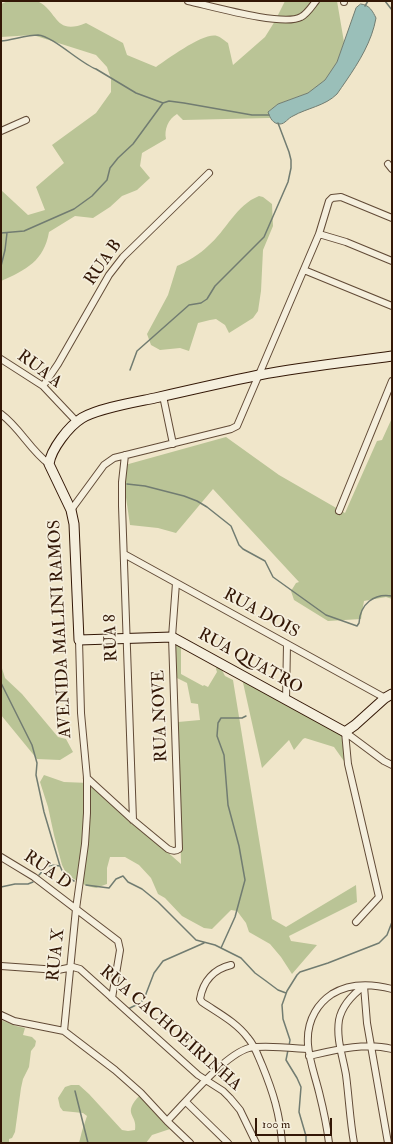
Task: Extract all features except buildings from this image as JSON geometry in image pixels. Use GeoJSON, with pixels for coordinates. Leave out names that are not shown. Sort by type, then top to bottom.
{"type":"FeatureCollection","features":[{"type":"Feature","properties":{"kind":"street"},"geometry":{"type":"LineString","coordinates":[[188,1],[268,19],[290,21],[302,17],[316,1]]}},
{"type":"Feature","properties":{"kind":"street"},"geometry":{"type":"LineString","coordinates":[[1,131],[26,120]]}},
{"type":"Feature","properties":{"kind":"street","name":"RUA B"},"geometry":{"type":"LineString","coordinates":[[43,386],[58,364],[110,275],[123,257],[208,172]]}},
{"type":"Feature","properties":{"kind":"street"},"geometry":{"type":"LineString","coordinates":[[71,510],[104,465],[114,458],[231,429],[237,426],[304,270],[332,198],[341,197],[392,218]]}},
{"type":"Feature","properties":{"kind":"street"},"geometry":{"type":"LineString","coordinates":[[318,234],[346,242],[392,261]]}},
{"type":"Feature","properties":{"kind":"street"},"geometry":{"type":"LineString","coordinates":[[304,270],[392,306]]}},
{"type":"Feature","properties":{"kind":"street"},"geometry":{"type":"LineString","coordinates":[[1,414],[13,425],[39,457],[49,464],[50,458],[56,447],[76,422],[94,413],[260,375],[392,356]]}},
{"type":"Feature","properties":{"kind":"street","name":"RUA A"},"geometry":{"type":"LineString","coordinates":[[1,359],[43,386],[76,422]]}},
{"type":"Feature","properties":{"kind":"street"},"geometry":{"type":"LineString","coordinates":[[339,511],[392,381]]}},
{"type":"Feature","properties":{"kind":"street"},"geometry":{"type":"LineString","coordinates":[[163,396],[173,444]]}},
{"type":"Feature","properties":{"kind":"street","name":"RUA 8"},"geometry":{"type":"LineString","coordinates":[[125,455],[122,482],[133,820]]}},
{"type":"Feature","properties":{"kind":"street","name":"AVENIDA MALINI RAMOS"},"geometry":{"type":"LineString","coordinates":[[49,464],[71,510],[75,535],[86,778],[85,844],[80,882]]}},
{"type":"Feature","properties":{"kind":"street","name":"RUA DOIS"},"geometry":{"type":"LineString","coordinates":[[124,554],[287,644],[388,696]]}},
{"type":"Feature","properties":{"kind":"street","name":"RUA NOVE"},"geometry":{"type":"LineString","coordinates":[[133,820],[168,849],[172,851],[179,849],[172,637],[176,583]]}},
{"type":"Feature","properties":{"kind":"street","name":"RUA QUATRO"},"geometry":{"type":"LineString","coordinates":[[79,640],[172,637],[344,732],[384,761],[392,765]]}},
{"type":"Feature","properties":{"kind":"street"},"geometry":{"type":"LineString","coordinates":[[286,700],[287,644]]}},
{"type":"Feature","properties":{"kind":"street"},"geometry":{"type":"LineString","coordinates":[[356,922],[379,897],[348,764],[344,732],[388,696]]}},
{"type":"Feature","properties":{"kind":"street"},"geometry":{"type":"LineString","coordinates":[[86,778],[133,820]]}},
{"type":"Feature","properties":{"kind":"street","name":"RUA D"},"geometry":{"type":"LineString","coordinates":[[1,857],[28,873],[114,937],[120,945],[120,950],[112,998]]}},
{"type":"Feature","properties":{"kind":"street","name":"RUA X"},"geometry":{"type":"LineString","coordinates":[[64,1031],[76,908],[80,882]]}},
{"type":"Feature","properties":{"kind":"street"},"geometry":{"type":"LineString","coordinates":[[231,965],[221,967],[215,971],[207,982],[200,999],[202,1002],[234,1023],[248,1037],[255,1047],[277,1105],[282,1143]]}},
{"type":"Feature","properties":{"kind":"street"},"geometry":{"type":"LineString","coordinates":[[1,966],[58,970],[70,967]]}},
{"type":"Feature","properties":{"kind":"street","name":"RUA CACHOEIRINHA"},"geometry":{"type":"LineString","coordinates":[[70,967],[80,969],[205,1080],[223,1091],[235,1104],[246,1121],[256,1143]]}},
{"type":"Feature","properties":{"kind":"street"},"geometry":{"type":"LineString","coordinates":[[329,1143],[319,1092],[307,1049],[310,1024],[317,1009],[323,1001],[339,990],[364,986],[392,989]]}},
{"type":"Feature","properties":{"kind":"street"},"geometry":{"type":"LineString","coordinates":[[364,986],[367,1023],[388,1143]]}},
{"type":"Feature","properties":{"kind":"street"},"geometry":{"type":"LineString","coordinates":[[354,1143],[346,1075],[340,1050],[338,1031],[339,1019],[342,1011],[350,998],[364,986]]}},
{"type":"Feature","properties":{"kind":"street"},"geometry":{"type":"LineString","coordinates":[[1,1015],[14,1021],[64,1031],[115,1070],[141,1093],[190,1143]]}},
{"type":"Feature","properties":{"kind":"street"},"geometry":{"type":"LineString","coordinates":[[167,1121],[205,1080],[239,1053],[255,1047],[307,1049]]}},
{"type":"Feature","properties":{"kind":"street"},"geometry":{"type":"LineString","coordinates":[[309,1056],[340,1050],[371,1047],[392,1050]]}},
{"type":"Feature","properties":{"kind":"street"},"geometry":{"type":"LineString","coordinates":[[186,1102],[228,1143]]}},
{"type":"Feature","properties":{"kind":"green space"},"geometry":{"type":"Polygon","coordinates":[[[8,1],[39,2],[45,6],[63,25],[68,27],[86,23],[123,43],[127,55],[156,67],[186,47],[211,36],[217,36],[228,43],[233,65],[265,37],[285,1],[337,1],[344,42],[337,62],[325,80],[308,93],[278,104],[268,112],[270,118],[183,120],[177,114],[174,116],[167,125],[166,139],[142,153],[140,166],[150,178],[137,190],[122,196],[110,207],[93,218],[75,216],[49,232],[47,242],[38,257],[26,268],[1,281],[1,190],[28,215],[45,210],[36,187],[64,163],[52,145],[96,113],[111,92],[111,79],[107,67],[96,55],[33,35],[1,37],[1,4],[8,1]]]}},
{"type":"Feature","properties":{"kind":"green space"},"geometry":{"type":"Polygon","coordinates":[[[259,196],[263,197],[272,204],[273,226],[263,250],[261,291],[258,311],[253,318],[229,333],[225,325],[216,319],[198,323],[189,351],[180,348],[160,350],[151,345],[147,334],[168,295],[177,266],[193,258],[205,249],[244,206],[259,196]]]}},
{"type":"Feature","properties":{"kind":"green space"},"geometry":{"type":"Polygon","coordinates":[[[392,418],[392,599],[386,597],[364,601],[361,619],[328,621],[294,600],[291,591],[296,583],[299,582],[213,489],[176,533],[158,528],[130,525],[123,477],[125,465],[226,437],[279,475],[345,513],[377,441],[382,440],[392,418]]]}},
{"type":"Feature","properties":{"kind":"green space"},"geometry":{"type":"Polygon","coordinates":[[[176,643],[181,646],[181,674],[203,686],[208,687],[217,672],[217,666],[221,668],[225,676],[233,680],[272,919],[286,927],[356,885],[357,902],[289,936],[291,941],[317,945],[292,974],[270,944],[249,932],[246,923],[237,911],[231,910],[212,929],[204,928],[182,916],[165,898],[158,894],[151,878],[139,865],[125,857],[110,857],[107,868],[107,884],[96,888],[87,886],[67,875],[62,865],[48,807],[40,782],[44,775],[64,782],[89,783],[181,864],[178,722],[200,720],[198,704],[191,703],[187,683],[177,678],[176,643]]]}},
{"type":"Feature","properties":{"kind":"green space"},"geometry":{"type":"Polygon","coordinates":[[[1,665],[5,678],[22,694],[58,737],[66,739],[73,752],[60,760],[37,759],[1,715],[1,665]]]}},
{"type":"Feature","properties":{"kind":"green space"},"geometry":{"type":"Polygon","coordinates":[[[242,678],[341,734],[346,764],[334,747],[305,738],[294,750],[289,740],[262,768],[242,678]]]}},
{"type":"Feature","properties":{"kind":"green space"},"geometry":{"type":"Polygon","coordinates":[[[1,1020],[25,1028],[23,1035],[32,1037],[36,1041],[35,1046],[31,1051],[29,1067],[23,1079],[15,1132],[12,1138],[9,1139],[9,1143],[1,1143],[1,1020]]]}},
{"type":"Feature","properties":{"kind":"green space"},"geometry":{"type":"Polygon","coordinates":[[[79,1085],[122,1130],[135,1130],[131,1111],[134,1102],[140,1095],[170,1129],[152,1135],[146,1143],[79,1143],[87,1116],[83,1113],[63,1111],[60,1107],[58,1098],[65,1087],[79,1085]]]}},
{"type":"Feature","properties":{"kind":"water"},"geometry":{"type":"Polygon","coordinates":[[[361,4],[369,7],[374,13],[376,18],[374,27],[360,59],[337,94],[321,104],[298,113],[283,123],[278,124],[274,122],[268,112],[278,104],[308,93],[325,80],[337,62],[356,8],[361,4]]]}},
{"type":"Feature","properties":{"kind":"waterway"},"geometry":{"type":"LineString","coordinates":[[365,6],[368,1]]}},
{"type":"Feature","properties":{"kind":"waterway"},"geometry":{"type":"LineString","coordinates":[[385,1],[392,10]]}},
{"type":"Feature","properties":{"kind":"waterway"},"geometry":{"type":"LineString","coordinates":[[1,41],[34,35],[44,37],[136,93],[163,103],[169,101],[252,115],[269,115]]}},
{"type":"Feature","properties":{"kind":"waterway"},"geometry":{"type":"LineString","coordinates":[[1,233],[24,231],[74,209],[92,196],[107,180],[110,168],[133,144],[163,103]]}},
{"type":"Feature","properties":{"kind":"waterway"},"geometry":{"type":"LineString","coordinates":[[130,370],[137,351],[189,305],[201,303],[207,299],[215,286],[264,237],[288,182],[291,168],[289,152],[278,123]]}},
{"type":"Feature","properties":{"kind":"waterway"},"geometry":{"type":"LineString","coordinates":[[1,266],[7,233]]}},
{"type":"Feature","properties":{"kind":"waterway"},"geometry":{"type":"LineString","coordinates":[[127,484],[145,486],[184,496],[207,507],[231,526],[239,545],[243,549],[265,561],[273,577],[326,615],[357,626],[362,610],[369,601],[379,596],[392,596]]}},
{"type":"Feature","properties":{"kind":"waterway"},"geometry":{"type":"LineString","coordinates":[[1,683],[32,745],[37,763],[36,775],[44,812],[60,866],[64,875],[74,881]]}},
{"type":"Feature","properties":{"kind":"waterway"},"geometry":{"type":"LineString","coordinates":[[221,948],[235,917],[245,880],[239,846],[228,805],[224,755],[217,736],[218,723],[221,718],[242,718],[246,716]]}},
{"type":"Feature","properties":{"kind":"waterway"},"geometry":{"type":"LineString","coordinates":[[39,875],[48,866],[60,866]]}},
{"type":"Feature","properties":{"kind":"waterway"},"geometry":{"type":"LineString","coordinates":[[86,885],[109,888],[116,879],[123,876],[128,882],[142,889],[158,902],[196,940],[215,945],[241,958],[255,973],[278,990],[286,993]]}},
{"type":"Feature","properties":{"kind":"waterway"},"geometry":{"type":"LineString","coordinates":[[1,887],[15,884],[28,884],[33,882]]}},
{"type":"Feature","properties":{"kind":"waterway"},"geometry":{"type":"LineString","coordinates":[[289,1046],[290,1040],[283,1019],[282,1005],[287,991],[297,975],[300,972],[328,963],[379,943],[387,935],[392,922]]}},
{"type":"Feature","properties":{"kind":"waterway"},"geometry":{"type":"LineString","coordinates":[[128,1009],[140,1003],[144,999],[154,973],[163,961],[204,943]]}},
{"type":"Feature","properties":{"kind":"waterway"},"geometry":{"type":"LineString","coordinates":[[288,1050],[286,1060],[301,1087],[299,1112],[306,1136],[306,1143]]}},
{"type":"Feature","properties":{"kind":"waterway"},"geometry":{"type":"LineString","coordinates":[[75,1091],[88,1143]]}}]}
